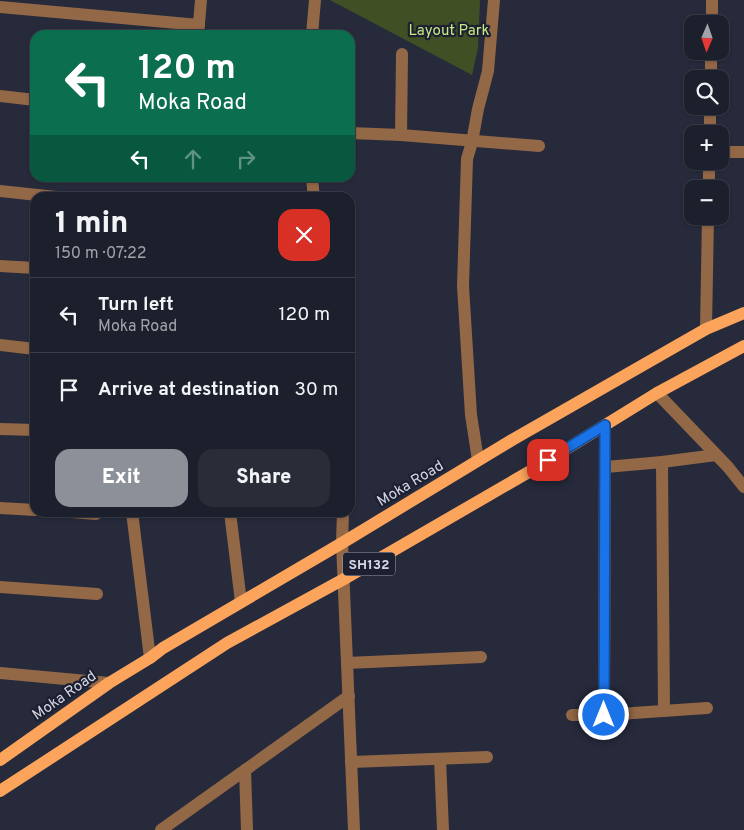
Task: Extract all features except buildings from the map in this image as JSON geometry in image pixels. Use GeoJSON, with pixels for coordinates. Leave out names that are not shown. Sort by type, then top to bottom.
{"type":"FeatureCollection","features":[{"type":"Feature","properties":{"kind":"main road","name":"Moka Road"},"geometry":{"type":"LineString","coordinates":[[0,760],[109,683],[163,648],[342,543],[478,460],[706,329],[744,313]]}},
{"type":"Feature","properties":{"kind":"main road","name":"SH132"},"geometry":{"type":"LineString","coordinates":[[0,791],[227,643],[344,579],[534,469],[657,393],[744,346]]}},
{"type":"Feature","properties":{"kind":"street"},"geometry":{"type":"LineString","coordinates":[[0,7],[198,30],[202,0]]}},
{"type":"Feature","properties":{"kind":"street"},"geometry":{"type":"LineString","coordinates":[[312,30],[315,0]]}},
{"type":"Feature","properties":{"kind":"street"},"geometry":{"type":"LineString","coordinates":[[478,460],[471,415],[463,286],[467,159],[488,71],[494,0]]}},
{"type":"Feature","properties":{"kind":"street"},"geometry":{"type":"LineString","coordinates":[[712,0],[712,15]]}},
{"type":"Feature","properties":{"kind":"street"},"geometry":{"type":"LineString","coordinates":[[401,135],[402,54]]}},
{"type":"Feature","properties":{"kind":"street"},"geometry":{"type":"LineString","coordinates":[[0,96],[30,99]]}},
{"type":"Feature","properties":{"kind":"street"},"geometry":{"type":"LineString","coordinates":[[355,133],[538,146]]}},
{"type":"Feature","properties":{"kind":"street"},"geometry":{"type":"LineString","coordinates":[[729,152],[744,152]]}},
{"type":"Feature","properties":{"kind":"street"},"geometry":{"type":"LineString","coordinates":[[0,191],[30,194]]}},
{"type":"Feature","properties":{"kind":"street"},"geometry":{"type":"LineString","coordinates":[[706,329],[708,225]]}},
{"type":"Feature","properties":{"kind":"street"},"geometry":{"type":"LineString","coordinates":[[0,266],[30,268]]}},
{"type":"Feature","properties":{"kind":"street"},"geometry":{"type":"LineString","coordinates":[[0,345],[30,348]]}},
{"type":"Feature","properties":{"kind":"street"},"geometry":{"type":"LineString","coordinates":[[657,393],[744,487]]}},
{"type":"Feature","properties":{"kind":"street"},"geometry":{"type":"LineString","coordinates":[[604,715],[605,425]]}},
{"type":"Feature","properties":{"kind":"street"},"geometry":{"type":"LineString","coordinates":[[0,429],[30,430]]}},
{"type":"Feature","properties":{"kind":"street"},"geometry":{"type":"LineString","coordinates":[[606,467],[716,455]]}},
{"type":"Feature","properties":{"kind":"street"},"geometry":{"type":"LineString","coordinates":[[662,462],[664,711]]}},
{"type":"Feature","properties":{"kind":"street"},"geometry":{"type":"LineString","coordinates":[[0,508],[30,510]]}},
{"type":"Feature","properties":{"kind":"street"},"geometry":{"type":"LineString","coordinates":[[133,517],[150,658]]}},
{"type":"Feature","properties":{"kind":"street"},"geometry":{"type":"LineString","coordinates":[[231,517],[241,602]]}},
{"type":"Feature","properties":{"kind":"street"},"geometry":{"type":"LineString","coordinates":[[343,517],[342,543],[354,830]]}},
{"type":"Feature","properties":{"kind":"street"},"geometry":{"type":"LineString","coordinates":[[0,587],[97,594]]}},
{"type":"Feature","properties":{"kind":"street"},"geometry":{"type":"LineString","coordinates":[[347,663],[481,657]]}},
{"type":"Feature","properties":{"kind":"street"},"geometry":{"type":"LineString","coordinates":[[0,673],[109,683]]}},
{"type":"Feature","properties":{"kind":"street"},"geometry":{"type":"LineString","coordinates":[[161,830],[349,696]]}},
{"type":"Feature","properties":{"kind":"street"},"geometry":{"type":"LineString","coordinates":[[572,715],[604,715],[707,708]]}},
{"type":"Feature","properties":{"kind":"street"},"geometry":{"type":"LineString","coordinates":[[351,762],[487,757]]}},
{"type":"Feature","properties":{"kind":"street"},"geometry":{"type":"LineString","coordinates":[[440,759],[443,830]]}},
{"type":"Feature","properties":{"kind":"street"},"geometry":{"type":"LineString","coordinates":[[245,770],[247,830]]}},
{"type":"Feature","properties":{"kind":"green space","name":"Layout Park"},"geometry":{"type":"Polygon","coordinates":[[[330,0],[480,0],[478,48],[472,75],[330,0]]]}},
{"type":"Feature","properties":{"kind":"route"},"geometry":{"type":"LineString","coordinates":[[548,460],[605,425],[604,715]]}}]}
